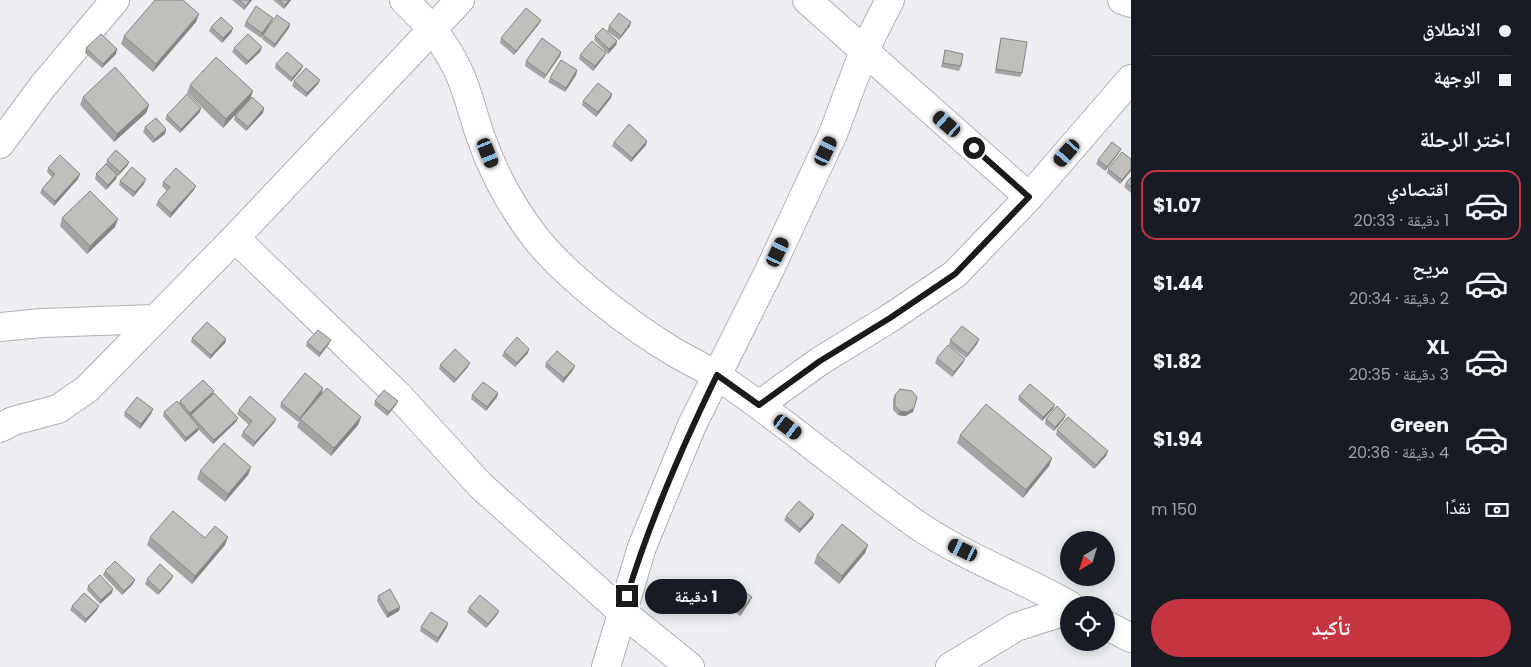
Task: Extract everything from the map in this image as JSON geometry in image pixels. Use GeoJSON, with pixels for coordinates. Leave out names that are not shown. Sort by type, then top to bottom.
{"type":"FeatureCollection","features":[{"type":"Feature","properties":{"kind":"street"},"geometry":{"type":"LineString","coordinates":[[0,144],[43,86],[115,0]]}},
{"type":"Feature","properties":{"kind":"street"},"geometry":{"type":"LineString","coordinates":[[404,0],[433,29],[452,58],[466,88],[480,135],[502,190],[536,238],[567,272],[625,318],[673,352],[717,375],[759,405],[913,522],[946,542],[1031,583],[1060,600]]}},
{"type":"Feature","properties":{"kind":"street"},"geometry":{"type":"LineString","coordinates":[[0,428],[13,421],[58,409],[87,389],[235,238],[460,0]]}},
{"type":"Feature","properties":{"kind":"street"},"geometry":{"type":"LineString","coordinates":[[807,0],[1029,197]]}},
{"type":"Feature","properties":{"kind":"street"},"geometry":{"type":"LineString","coordinates":[[606,667],[642,547],[692,426],[770,270],[834,134],[864,51],[890,0]]}},
{"type":"Feature","properties":{"kind":"street"},"geometry":{"type":"LineString","coordinates":[[1122,0],[1131,3]]}},
{"type":"Feature","properties":{"kind":"street"},"geometry":{"type":"LineString","coordinates":[[759,405],[820,361],[890,318],[955,274],[1029,197],[1131,79]]}},
{"type":"Feature","properties":{"kind":"street"},"geometry":{"type":"LineString","coordinates":[[235,238],[398,396],[480,486],[622,612],[690,667]]}},
{"type":"Feature","properties":{"kind":"street"},"geometry":{"type":"LineString","coordinates":[[0,327],[42,323],[156,319]]}},
{"type":"Feature","properties":{"kind":"street"},"geometry":{"type":"LineString","coordinates":[[950,667],[1016,627],[1060,613]]}},
{"type":"Feature","properties":{"kind":"street"},"geometry":{"type":"LineString","coordinates":[[1115,630],[1131,638]]}},
{"type":"Feature","properties":{"kind":"building"},"geometry":{"type":"Polygon","coordinates":[[[155,0],[183,0],[199,14],[156,64],[124,36],[155,0]]]}},
{"type":"Feature","properties":{"kind":"building"},"geometry":{"type":"Polygon","coordinates":[[[239,0],[250,0],[246,6],[239,0]]]}},
{"type":"Feature","properties":{"kind":"building"},"geometry":{"type":"Polygon","coordinates":[[[279,0],[289,0],[285,5],[279,0]]]}},
{"type":"Feature","properties":{"kind":"building"},"geometry":{"type":"Polygon","coordinates":[[[256,6],[273,18],[262,33],[246,22],[256,6]]]}},
{"type":"Feature","properties":{"kind":"building"},"geometry":{"type":"Polygon","coordinates":[[[526,8],[541,20],[516,51],[501,38],[526,8]]]}},
{"type":"Feature","properties":{"kind":"building"},"geometry":{"type":"Polygon","coordinates":[[[619,13],[631,22],[621,36],[609,26],[619,13]]]}},
{"type":"Feature","properties":{"kind":"building"},"geometry":{"type":"Polygon","coordinates":[[[277,15],[290,24],[275,44],[263,35],[277,15]]]}},
{"type":"Feature","properties":{"kind":"building"},"geometry":{"type":"Polygon","coordinates":[[[221,17],[233,28],[223,38],[211,27],[221,17]]]}},
{"type":"Feature","properties":{"kind":"building"},"geometry":{"type":"Polygon","coordinates":[[[603,28],[617,41],[609,49],[595,36],[603,28]]]}},
{"type":"Feature","properties":{"kind":"building"},"geometry":{"type":"Polygon","coordinates":[[[101,34],[117,49],[103,64],[86,48],[101,34]]]}},
{"type":"Feature","properties":{"kind":"building"},"geometry":{"type":"Polygon","coordinates":[[[248,34],[262,47],[248,61],[234,48],[248,34]]]}},
{"type":"Feature","properties":{"kind":"building"},"geometry":{"type":"Polygon","coordinates":[[[542,38],[561,52],[546,75],[526,61],[542,38]]]}},
{"type":"Feature","properties":{"kind":"building"},"geometry":{"type":"Polygon","coordinates":[[[1001,38],[1027,42],[1022,73],[996,69],[1001,38]]]}},
{"type":"Feature","properties":{"kind":"building"},"geometry":{"type":"Polygon","coordinates":[[[592,41],[606,53],[595,66],[580,55],[592,41]]]}},
{"type":"Feature","properties":{"kind":"building"},"geometry":{"type":"Polygon","coordinates":[[[945,50],[963,54],[961,66],[943,63],[945,50]]]}},
{"type":"Feature","properties":{"kind":"building"},"geometry":{"type":"Polygon","coordinates":[[[287,52],[303,66],[292,78],[276,64],[287,52]]]}},
{"type":"Feature","properties":{"kind":"building"},"geometry":{"type":"Polygon","coordinates":[[[216,57],[253,91],[226,119],[190,85],[216,57]]]}},
{"type":"Feature","properties":{"kind":"building"},"geometry":{"type":"Polygon","coordinates":[[[561,60],[577,70],[566,88],[550,78],[561,60]]]}},
{"type":"Feature","properties":{"kind":"building"},"geometry":{"type":"Polygon","coordinates":[[[115,67],[149,105],[117,134],[83,97],[115,67]]]}},
{"type":"Feature","properties":{"kind":"building"},"geometry":{"type":"Polygon","coordinates":[[[306,68],[320,80],[307,93],[294,81],[306,68]]]}},
{"type":"Feature","properties":{"kind":"building"},"geometry":{"type":"Polygon","coordinates":[[[598,83],[612,94],[598,112],[583,101],[598,83]]]}},
{"type":"Feature","properties":{"kind":"building"},"geometry":{"type":"Polygon","coordinates":[[[187,94],[201,108],[181,129],[167,115],[187,94]]]}},
{"type":"Feature","properties":{"kind":"building"},"geometry":{"type":"Polygon","coordinates":[[[252,97],[264,108],[248,127],[235,116],[252,97]]]}},
{"type":"Feature","properties":{"kind":"building"},"geometry":{"type":"Polygon","coordinates":[[[156,118],[166,129],[155,139],[145,127],[156,118]]]}},
{"type":"Feature","properties":{"kind":"building"},"geometry":{"type":"Polygon","coordinates":[[[629,124],[647,141],[632,158],[614,142],[629,124]]]}},
{"type":"Feature","properties":{"kind":"building"},"geometry":{"type":"Polygon","coordinates":[[[1112,142],[1121,149],[1107,167],[1098,160],[1112,142]]]}},
{"type":"Feature","properties":{"kind":"building"},"geometry":{"type":"Polygon","coordinates":[[[116,150],[129,162],[120,172],[107,160],[116,150]]]}},
{"type":"Feature","properties":{"kind":"building"},"geometry":{"type":"Polygon","coordinates":[[[1122,152],[1131,159],[1131,169],[1122,180],[1108,169],[1122,152]]]}},
{"type":"Feature","properties":{"kind":"building"},"geometry":{"type":"Polygon","coordinates":[[[60,155],[80,174],[55,201],[42,189],[55,174],[48,168],[60,155]]]}},
{"type":"Feature","properties":{"kind":"building"},"geometry":{"type":"Polygon","coordinates":[[[106,164],[117,175],[108,185],[96,174],[106,164]]]}},
{"type":"Feature","properties":{"kind":"building"},"geometry":{"type":"Polygon","coordinates":[[[132,167],[146,179],[135,192],[120,181],[132,167]]]}},
{"type":"Feature","properties":{"kind":"building"},"geometry":{"type":"Polygon","coordinates":[[[176,168],[196,186],[171,213],[158,201],[170,187],[163,182],[176,168]]]}},
{"type":"Feature","properties":{"kind":"building"},"geometry":{"type":"Polygon","coordinates":[[[1131,177],[1131,187],[1126,183],[1131,177]]]}},
{"type":"Feature","properties":{"kind":"building"},"geometry":{"type":"Polygon","coordinates":[[[90,191],[118,219],[90,246],[62,218],[90,191]]]}},
{"type":"Feature","properties":{"kind":"building"},"geometry":{"type":"Polygon","coordinates":[[[207,322],[226,339],[211,355],[192,338],[207,322]]]}},
{"type":"Feature","properties":{"kind":"building"},"geometry":{"type":"Polygon","coordinates":[[[962,326],[979,339],[968,354],[950,340],[962,326]]]}},
{"type":"Feature","properties":{"kind":"building"},"geometry":{"type":"Polygon","coordinates":[[[318,330],[331,340],[320,353],[307,342],[318,330]]]}},
{"type":"Feature","properties":{"kind":"building"},"geometry":{"type":"Polygon","coordinates":[[[517,337],[529,349],[517,363],[504,352],[517,337]]]}},
{"type":"Feature","properties":{"kind":"building"},"geometry":{"type":"Polygon","coordinates":[[[948,345],[965,359],[954,372],[937,358],[948,345]]]}},
{"type":"Feature","properties":{"kind":"building"},"geometry":{"type":"Polygon","coordinates":[[[455,349],[470,363],[456,379],[440,365],[455,349]]]}},
{"type":"Feature","properties":{"kind":"building"},"geometry":{"type":"Polygon","coordinates":[[[557,351],[575,366],[564,378],[546,363],[557,351]]]}},
{"type":"Feature","properties":{"kind":"building"},"geometry":{"type":"Polygon","coordinates":[[[305,373],[323,388],[300,418],[281,403],[305,373]]]}},
{"type":"Feature","properties":{"kind":"building"},"geometry":{"type":"Polygon","coordinates":[[[203,380],[214,391],[190,413],[180,401],[203,380]]]}},
{"type":"Feature","properties":{"kind":"building"},"geometry":{"type":"Polygon","coordinates":[[[483,382],[498,393],[487,407],[472,395],[483,382]]]}},
{"type":"Feature","properties":{"kind":"building"},"geometry":{"type":"Polygon","coordinates":[[[1030,384],[1055,405],[1043,417],[1019,396],[1030,384]]]}},
{"type":"Feature","properties":{"kind":"building"},"geometry":{"type":"Polygon","coordinates":[[[327,388],[361,417],[334,448],[300,419],[327,388]]]}},
{"type":"Feature","properties":{"kind":"building"},"geometry":{"type":"Polygon","coordinates":[[[900,389],[912,391],[917,397],[914,408],[907,412],[900,411],[895,406],[895,395],[900,389]]]}},
{"type":"Feature","properties":{"kind":"building"},"geometry":{"type":"Polygon","coordinates":[[[384,390],[398,401],[389,412],[375,401],[384,390]]]}},
{"type":"Feature","properties":{"kind":"building"},"geometry":{"type":"Polygon","coordinates":[[[214,393],[238,418],[214,440],[191,415],[214,393]]]}},
{"type":"Feature","properties":{"kind":"building"},"geometry":{"type":"Polygon","coordinates":[[[250,396],[276,419],[255,442],[243,432],[252,421],[239,410],[250,396]]]}},
{"type":"Feature","properties":{"kind":"building"},"geometry":{"type":"Polygon","coordinates":[[[137,397],[153,409],[141,424],[125,412],[137,397]]]}},
{"type":"Feature","properties":{"kind":"building"},"geometry":{"type":"Polygon","coordinates":[[[177,401],[199,427],[186,438],[164,412],[177,401]]]}},
{"type":"Feature","properties":{"kind":"building"},"geometry":{"type":"Polygon","coordinates":[[[986,404],[1052,458],[1026,490],[960,435],[986,404]]]}},
{"type":"Feature","properties":{"kind":"building"},"geometry":{"type":"Polygon","coordinates":[[[1057,406],[1066,415],[1055,427],[1046,419],[1057,406]]]}},
{"type":"Feature","properties":{"kind":"building"},"geometry":{"type":"Polygon","coordinates":[[[1068,417],[1108,451],[1096,465],[1057,430],[1068,417]]]}},
{"type":"Feature","properties":{"kind":"building"},"geometry":{"type":"Polygon","coordinates":[[[224,443],[251,467],[228,494],[200,471],[224,443]]]}},
{"type":"Feature","properties":{"kind":"building"},"geometry":{"type":"Polygon","coordinates":[[[799,501],[814,514],[800,529],[786,516],[799,501]]]}},
{"type":"Feature","properties":{"kind":"building"},"geometry":{"type":"Polygon","coordinates":[[[173,511],[205,538],[215,526],[228,537],[195,576],[150,537],[173,511]]]}},
{"type":"Feature","properties":{"kind":"building"},"geometry":{"type":"Polygon","coordinates":[[[842,524],[868,545],[842,576],[817,555],[842,524]]]}},
{"type":"Feature","properties":{"kind":"building"},"geometry":{"type":"Polygon","coordinates":[[[115,561],[135,580],[124,591],[105,571],[115,561]]]}},
{"type":"Feature","properties":{"kind":"building"},"geometry":{"type":"Polygon","coordinates":[[[160,564],[173,576],[160,591],[147,579],[160,564]]]}},
{"type":"Feature","properties":{"kind":"building"},"geometry":{"type":"Polygon","coordinates":[[[100,575],[113,589],[101,600],[88,586],[100,575]]]}},
{"type":"Feature","properties":{"kind":"building"},"geometry":{"type":"Polygon","coordinates":[[[737,586],[752,597],[741,612],[726,600],[737,586]]]}},
{"type":"Feature","properties":{"kind":"building"},"geometry":{"type":"Polygon","coordinates":[[[390,589],[400,607],[388,613],[378,596],[390,589]]]}},
{"type":"Feature","properties":{"kind":"building"},"geometry":{"type":"Polygon","coordinates":[[[84,593],[99,606],[86,619],[72,606],[84,593]]]}},
{"type":"Feature","properties":{"kind":"building"},"geometry":{"type":"Polygon","coordinates":[[[480,595],[499,611],[488,624],[469,608],[480,595]]]}},
{"type":"Feature","properties":{"kind":"building"},"geometry":{"type":"Polygon","coordinates":[[[431,612],[448,623],[438,638],[421,627],[431,612]]]}},
{"type":"Feature","properties":{"kind":"route"},"geometry":{"type":"LineString","coordinates":[[627,596],[642,547],[692,426],[717,375],[759,405],[820,361],[890,318],[955,274],[1029,197],[974,148]]}}]}
